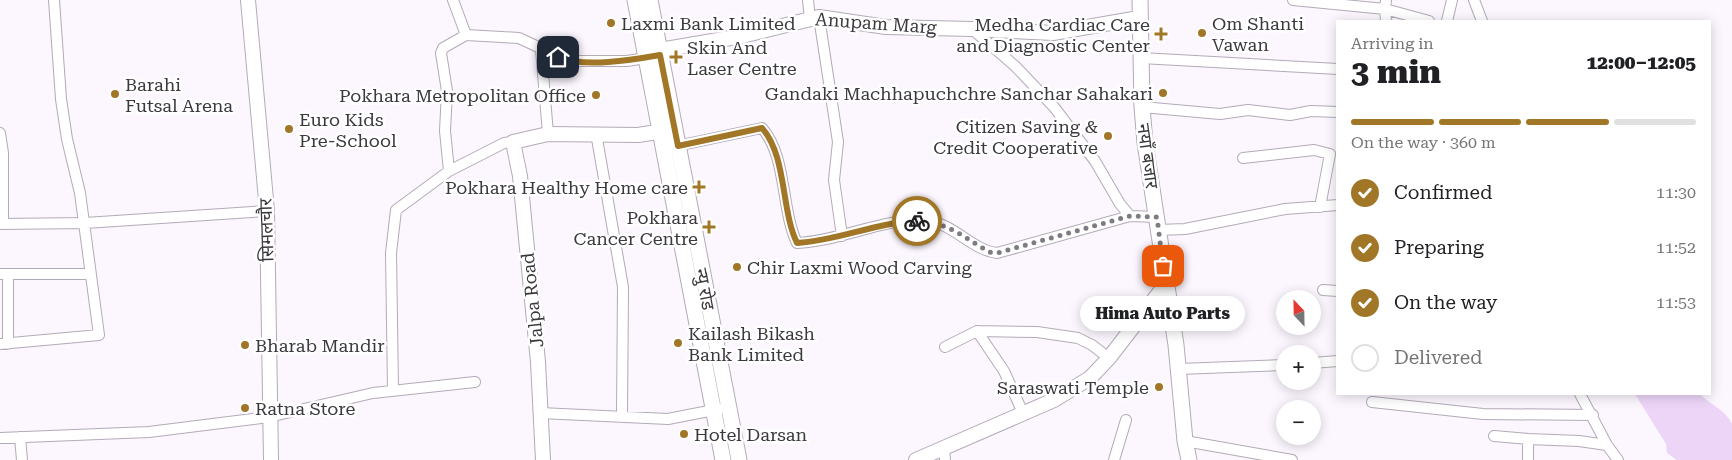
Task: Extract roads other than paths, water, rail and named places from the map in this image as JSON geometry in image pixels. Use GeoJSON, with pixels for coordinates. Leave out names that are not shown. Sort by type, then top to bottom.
{"type":"FeatureCollection","features":[{"type":"Feature","properties":{"kind":"main road","name":"सिमलचौर"},"geometry":{"type":"LineString","coordinates":[[248,0],[267,211],[271,460]]}},
{"type":"Feature","properties":{"kind":"main road","name":"न्यु रोड"},"geometry":{"type":"LineString","coordinates":[[635,0],[653,54],[668,130],[720,409],[723,460]]}},
{"type":"Feature","properties":{"kind":"main road","name":"न्यु रोड"},"geometry":{"type":"LineString","coordinates":[[650,0],[653,54]]}},
{"type":"Feature","properties":{"kind":"main road","name":"नयाँ बजार"},"geometry":{"type":"LineString","coordinates":[[1140,0],[1142,107],[1189,460]]}},
{"type":"Feature","properties":{"kind":"main road","name":"Anupam Marg"},"geometry":{"type":"LineString","coordinates":[[653,54],[742,36],[815,18],[886,28],[972,28],[1053,34],[1139,18]]}},
{"type":"Feature","properties":{"kind":"main road"},"geometry":{"type":"LineString","coordinates":[[513,142],[548,134],[638,134],[668,130]]}},
{"type":"Feature","properties":{"kind":"main road","name":"Jalpa Road"},"geometry":{"type":"LineString","coordinates":[[513,142],[520,176],[538,362],[543,460]]}},
{"type":"Feature","properties":{"kind":"main road"},"geometry":{"type":"LineString","coordinates":[[916,460],[945,454],[1074,389],[1090,378],[1109,358],[1166,284]]}},
{"type":"Feature","properties":{"kind":"main road","name":"न्यु रोड"},"geometry":{"type":"LineString","coordinates":[[720,409],[739,460]]}},
{"type":"Feature","properties":{"kind":"street"},"geometry":{"type":"LineString","coordinates":[[54,0],[59,80],[66,139],[80,189],[98,334],[4,344],[4,274],[90,274]]}},
{"type":"Feature","properties":{"kind":"street"},"geometry":{"type":"LineString","coordinates":[[454,0],[466,35]]}},
{"type":"Feature","properties":{"kind":"street"},"geometry":{"type":"LineString","coordinates":[[808,0],[815,18],[838,142],[834,180],[842,236]]}},
{"type":"Feature","properties":{"kind":"street"},"geometry":{"type":"LineString","coordinates":[[1293,0],[1386,4],[1426,20]]}},
{"type":"Feature","properties":{"kind":"street"},"geometry":{"type":"LineString","coordinates":[[1447,20],[1452,0]]}},
{"type":"Feature","properties":{"kind":"street"},"geometry":{"type":"LineString","coordinates":[[1474,0],[1482,20]]}},
{"type":"Feature","properties":{"kind":"street"},"geometry":{"type":"LineString","coordinates":[[1386,4],[1386,20]]}},
{"type":"Feature","properties":{"kind":"street"},"geometry":{"type":"LineString","coordinates":[[972,28],[1016,66],[1054,107],[1096,161],[1120,204],[1130,216]]}},
{"type":"Feature","properties":{"kind":"street"},"geometry":{"type":"LineString","coordinates":[[449,171],[445,131],[446,91],[441,53],[443,48],[466,35],[496,35],[519,38],[568,61],[627,60],[653,54]]}},
{"type":"Feature","properties":{"kind":"street"},"geometry":{"type":"LineString","coordinates":[[541,49],[548,134]]}},
{"type":"Feature","properties":{"kind":"street"},"geometry":{"type":"LineString","coordinates":[[1141,58],[1336,69]]}},
{"type":"Feature","properties":{"kind":"street"},"geometry":{"type":"LineString","coordinates":[[1142,107],[1220,114],[1248,110],[1290,116],[1311,111],[1336,112]]}},
{"type":"Feature","properties":{"kind":"street"},"geometry":{"type":"LineString","coordinates":[[671,148],[762,128],[767,133],[778,164],[797,243],[842,236],[904,221],[929,221],[953,230],[989,252],[997,253],[1130,216],[1185,229],[1285,209],[1336,205]]}},
{"type":"Feature","properties":{"kind":"street"},"geometry":{"type":"LineString","coordinates":[[0,133],[3,153],[1,224],[85,223],[267,211]]}},
{"type":"Feature","properties":{"kind":"street"},"geometry":{"type":"LineString","coordinates":[[596,133],[623,287],[622,416]]}},
{"type":"Feature","properties":{"kind":"street"},"geometry":{"type":"LineString","coordinates":[[393,390],[391,253],[396,210],[449,171],[504,143],[513,142]]}},
{"type":"Feature","properties":{"kind":"street"},"geometry":{"type":"LineString","coordinates":[[1243,158],[1314,150],[1334,154],[1320,206]]}},
{"type":"Feature","properties":{"kind":"street"},"geometry":{"type":"LineString","coordinates":[[1323,290],[1336,291]]}},
{"type":"Feature","properties":{"kind":"street"},"geometry":{"type":"LineString","coordinates":[[945,347],[977,331],[1057,334],[1085,342],[1109,358]]}},
{"type":"Feature","properties":{"kind":"street"},"geometry":{"type":"LineString","coordinates":[[977,331],[1004,371],[1024,413]]}},
{"type":"Feature","properties":{"kind":"street"},"geometry":{"type":"LineString","coordinates":[[1321,362],[1336,361]]}},
{"type":"Feature","properties":{"kind":"street"},"geometry":{"type":"LineString","coordinates":[[1178,369],[1276,365]]}},
{"type":"Feature","properties":{"kind":"street"},"geometry":{"type":"LineString","coordinates":[[0,438],[149,432],[269,417],[393,390],[476,382]]}},
{"type":"Feature","properties":{"kind":"street"},"geometry":{"type":"LineString","coordinates":[[1581,395],[1593,415],[1607,445],[1618,460]]}},
{"type":"Feature","properties":{"kind":"street"},"geometry":{"type":"LineString","coordinates":[[1372,402],[1482,414],[1593,415]]}},
{"type":"Feature","properties":{"kind":"street"},"geometry":{"type":"LineString","coordinates":[[540,413],[668,419],[720,409]]}},
{"type":"Feature","properties":{"kind":"street"},"geometry":{"type":"LineString","coordinates":[[1114,460],[1126,420]]}},
{"type":"Feature","properties":{"kind":"street"},"geometry":{"type":"LineString","coordinates":[[1494,436],[1578,440],[1607,445]]}},
{"type":"Feature","properties":{"kind":"street"},"geometry":{"type":"LineString","coordinates":[[20,437],[22,460]]}},
{"type":"Feature","properties":{"kind":"street"},"geometry":{"type":"LineString","coordinates":[[1528,439],[1528,460]]}},
{"type":"Feature","properties":{"kind":"street"},"geometry":{"type":"LineString","coordinates":[[1185,440],[1292,460]]}},
{"type":"Feature","properties":{"kind":"place","name":"Laxmi Bank Limited"},"geometry":{"type":"Point","coordinates":[611,23]}},
{"type":"Feature","properties":{"kind":"place","name":"Om Shanti Vawan"},"geometry":{"type":"Point","coordinates":[1202,33]}},
{"type":"Feature","properties":{"kind":"place","name":"Medha Cardiac Care and Diagnostic Center"},"geometry":{"type":"Point","coordinates":[1161,34]}},
{"type":"Feature","properties":{"kind":"place","name":"Skin And Laser Centre"},"geometry":{"type":"Point","coordinates":[676,57]}},
{"type":"Feature","properties":{"kind":"place","name":"Gandaki Machhapuchchre Sanchar Sahakari"},"geometry":{"type":"Point","coordinates":[1163,93]}},
{"type":"Feature","properties":{"kind":"place","name":"Barahi Futsal Arena"},"geometry":{"type":"Point","coordinates":[115,94]}},
{"type":"Feature","properties":{"kind":"place","name":"Pokhara Metropolitan Office"},"geometry":{"type":"Point","coordinates":[596,95]}},
{"type":"Feature","properties":{"kind":"place","name":"Euro Kids Pre-School"},"geometry":{"type":"Point","coordinates":[289,129]}},
{"type":"Feature","properties":{"kind":"place","name":"Citizen Saving & Credit Cooperative"},"geometry":{"type":"Point","coordinates":[1108,136]}},
{"type":"Feature","properties":{"kind":"place","name":"Pokhara Healthy Home care"},"geometry":{"type":"Point","coordinates":[699,187]}},
{"type":"Feature","properties":{"kind":"place","name":"Pokhara Cancer Centre"},"geometry":{"type":"Point","coordinates":[709,227]}},
{"type":"Feature","properties":{"kind":"place","name":"Hima Auto Parts"},"geometry":{"type":"Point","coordinates":[1163,266]}},
{"type":"Feature","properties":{"kind":"place","name":"Chir Laxmi Wood Carving"},"geometry":{"type":"Point","coordinates":[737,267]}},
{"type":"Feature","properties":{"kind":"place","name":"Kailash Bikash Bank Limited"},"geometry":{"type":"Point","coordinates":[678,343]}},
{"type":"Feature","properties":{"kind":"place","name":"Bharab Mandir"},"geometry":{"type":"Point","coordinates":[245,345]}},
{"type":"Feature","properties":{"kind":"place","name":"Saraswati Temple"},"geometry":{"type":"Point","coordinates":[1159,387]}},
{"type":"Feature","properties":{"kind":"place","name":"Ratna Store"},"geometry":{"type":"Point","coordinates":[245,408]}},
{"type":"Feature","properties":{"kind":"place","name":"Hotel Darsan"},"geometry":{"type":"Point","coordinates":[684,434]}}]}
